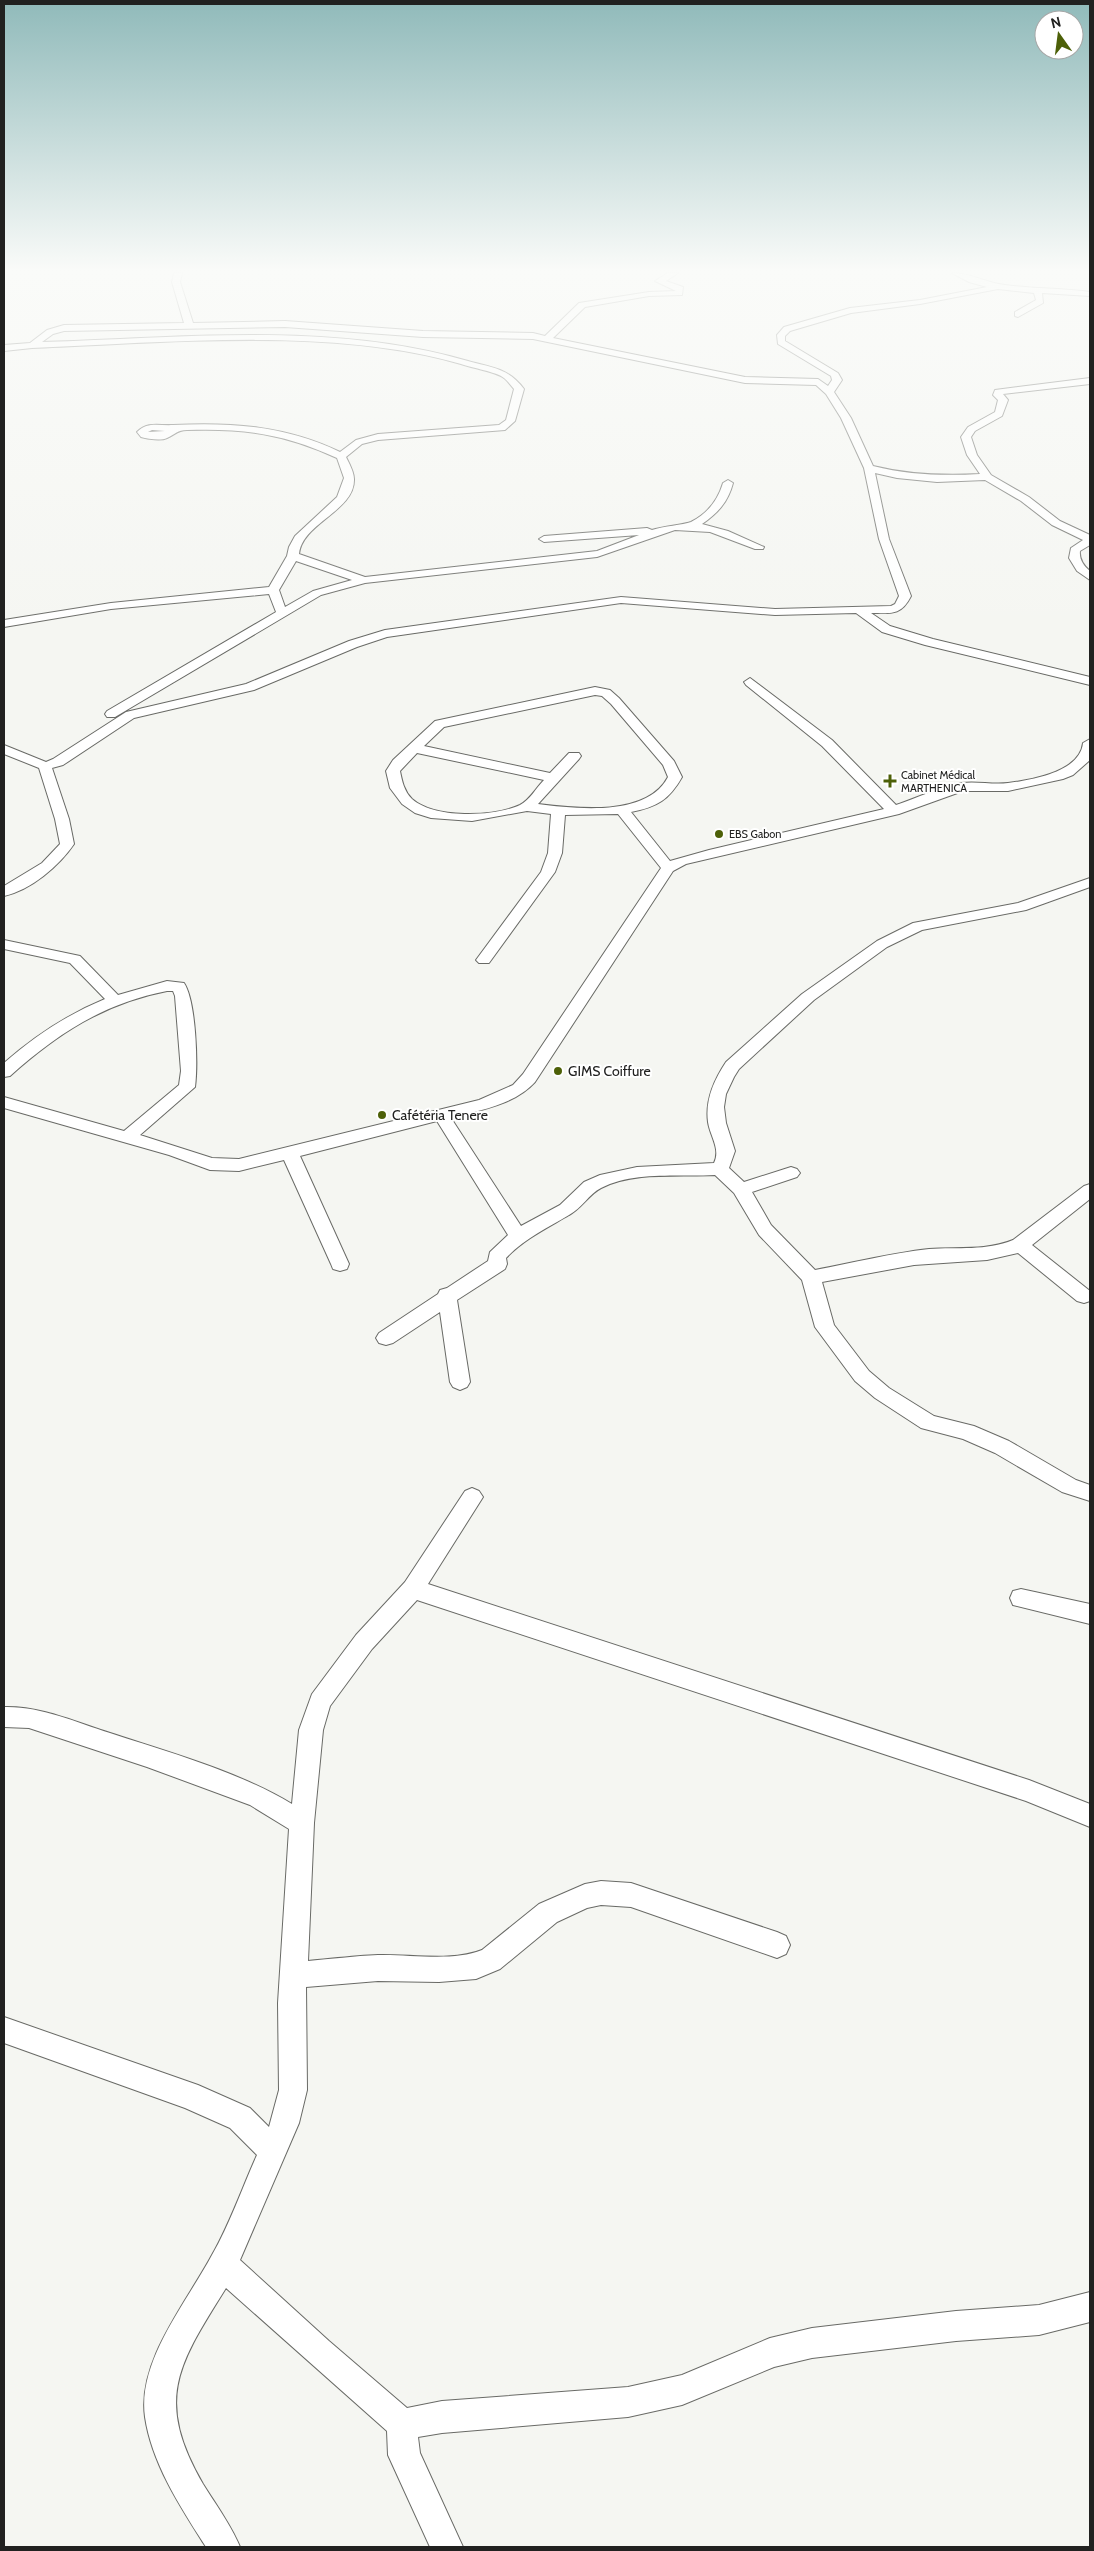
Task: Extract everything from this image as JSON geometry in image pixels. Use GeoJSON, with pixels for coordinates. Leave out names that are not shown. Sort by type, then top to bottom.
{"type":"FeatureCollection","features":[{"type":"Feature","properties":{"kind":"street"},"geometry":{"type":"LineString","coordinates":[[341,456],[360,442],[378,438],[502,428],[510,421],[518,392]]}},
{"type":"Feature","properties":{"kind":"street"},"geometry":{"type":"LineString","coordinates":[[4,749],[45,766],[58,762],[130,715],[250,687],[353,644],[385,634],[565,606],[621,600],[776,612],[860,611],[893,609],[900,606],[905,599],[884,539],[878,503],[869,468],[846,418],[829,392]]}},
{"type":"Feature","properties":{"kind":"street"},"geometry":{"type":"LineString","coordinates":[[998,392],[998,395],[1003,400],[1000,414],[971,429],[966,437],[972,455],[987,477],[1025,499],[1056,523],[1090,540]]}},
{"type":"Feature","properties":{"kind":"street"},"geometry":{"type":"LineString","coordinates":[[170,428],[214,426],[248,428],[297,438],[341,456]]}},
{"type":"Feature","properties":{"kind":"street"},"geometry":{"type":"LineString","coordinates":[[273,590],[293,556],[294,547],[300,536],[340,499],[347,488],[348,478],[341,456]]}},
{"type":"Feature","properties":{"kind":"street"},"geometry":{"type":"LineString","coordinates":[[869,468],[897,475],[937,479],[987,477]]}},
{"type":"Feature","properties":{"kind":"street"},"geometry":{"type":"LineString","coordinates":[[692,526],[720,504],[725,497],[728,483]]}},
{"type":"Feature","properties":{"kind":"street"},"geometry":{"type":"LineString","coordinates":[[544,539],[692,526],[729,535],[760,547]]}},
{"type":"Feature","properties":{"kind":"street"},"geometry":{"type":"LineString","coordinates":[[94,726],[179,672],[324,590],[364,580],[489,568],[597,554],[618,549],[662,530]]}},
{"type":"Feature","properties":{"kind":"street"},"geometry":{"type":"LineString","coordinates":[[1090,540],[1075,550],[1074,556],[1079,567],[1090,577]]}},
{"type":"Feature","properties":{"kind":"street"},"geometry":{"type":"LineString","coordinates":[[293,556],[364,580]]}},
{"type":"Feature","properties":{"kind":"street"},"geometry":{"type":"LineString","coordinates":[[273,590],[282,614]]}},
{"type":"Feature","properties":{"kind":"street"},"geometry":{"type":"LineString","coordinates":[[4,623],[111,606],[273,590]]}},
{"type":"Feature","properties":{"kind":"street"},"geometry":{"type":"LineString","coordinates":[[860,611],[886,628],[929,642],[1090,682]]}},
{"type":"Feature","properties":{"kind":"street"},"geometry":{"type":"LineString","coordinates":[[750,682],[833,748],[894,811]]}},
{"type":"Feature","properties":{"kind":"street"},"geometry":{"type":"LineString","coordinates":[[603,692],[615,701],[669,764],[675,777],[669,789],[656,800],[621,810],[558,812],[527,807],[484,818],[466,820],[435,814],[410,804],[397,790],[393,771],[413,748],[440,724],[581,693],[603,692]]}},
{"type":"Feature","properties":{"kind":"street"},"geometry":{"type":"LineString","coordinates":[[4,1102],[127,1137],[210,1164],[225,1165],[240,1164],[290,1153],[441,1115],[503,1097],[519,1089],[530,1078],[668,868],[709,854],[894,811],[950,790],[1008,787],[1068,772],[1083,761],[1089,753],[1090,744]]}},
{"type":"Feature","properties":{"kind":"street"},"geometry":{"type":"LineString","coordinates":[[413,748],[553,778]]}},
{"type":"Feature","properties":{"kind":"street"},"geometry":{"type":"LineString","coordinates":[[527,807],[574,756]]}},
{"type":"Feature","properties":{"kind":"street"},"geometry":{"type":"LineString","coordinates":[[4,892],[43,868],[67,844],[62,818],[45,766]]}},
{"type":"Feature","properties":{"kind":"street"},"geometry":{"type":"LineString","coordinates":[[621,810],[668,868]]}},
{"type":"Feature","properties":{"kind":"street"},"geometry":{"type":"LineString","coordinates":[[484,960],[548,872],[555,853],[558,812]]}},
{"type":"Feature","properties":{"kind":"street"},"geometry":{"type":"LineString","coordinates":[[386,1338],[447,1295],[500,1262],[498,1256],[518,1236],[566,1209],[580,1199],[594,1184],[616,1177],[640,1174],[719,1169],[724,1163],[726,1151],[717,1123],[716,1107],[718,1094],[732,1066],[808,997],[882,944],[918,926],[1003,912],[1090,882]]}},
{"type":"Feature","properties":{"kind":"street"},"geometry":{"type":"LineString","coordinates":[[1073,889],[1090,894]]}},
{"type":"Feature","properties":{"kind":"street"},"geometry":{"type":"LineString","coordinates":[[4,945],[75,959],[116,1001]]}},
{"type":"Feature","properties":{"kind":"street"},"geometry":{"type":"LineString","coordinates":[[4,1072],[57,1028],[116,1001],[163,986],[178,986],[183,996],[185,1018],[189,1071],[187,1087],[127,1137]]}},
{"type":"Feature","properties":{"kind":"street"},"geometry":{"type":"LineString","coordinates":[[441,1115],[518,1236]]}},
{"type":"Feature","properties":{"kind":"street"},"geometry":{"type":"LineString","coordinates":[[290,1153],[340,1264]]}},
{"type":"Feature","properties":{"kind":"street"},"geometry":{"type":"LineString","coordinates":[[719,1169],[740,1189],[765,1230],[811,1277],[825,1327],[862,1376],[882,1393],[928,1422],[967,1432],[1002,1447],[1069,1486],[1090,1493]]}},
{"type":"Feature","properties":{"kind":"street"},"geometry":{"type":"LineString","coordinates":[[740,1189],[791,1173]]}},
{"type":"Feature","properties":{"kind":"street"},"geometry":{"type":"LineString","coordinates":[[811,1277],[930,1256],[991,1254],[1007,1251],[1020,1245],[1090,1190]]}},
{"type":"Feature","properties":{"kind":"street"},"geometry":{"type":"LineString","coordinates":[[1020,1245],[1084,1296]]}},
{"type":"Feature","properties":{"kind":"street"},"geometry":{"type":"LineString","coordinates":[[447,1295],[460,1382]]}},
{"type":"Feature","properties":{"kind":"street"},"geometry":{"type":"LineString","coordinates":[[224,2547],[181,2474],[164,2430],[160,2400],[167,2368],[186,2327],[223,2265],[285,2123],[293,2090],[291,2003],[302,1823],[312,1730],[320,1701],[364,1642],[413,1589],[472,1497]]}},
{"type":"Feature","properties":{"kind":"street"},"geometry":{"type":"LineString","coordinates":[[413,1589],[1029,1791],[1090,1816]]}},
{"type":"Feature","properties":{"kind":"street"},"geometry":{"type":"LineString","coordinates":[[1021,1598],[1090,1614]]}},
{"type":"Feature","properties":{"kind":"street"},"geometry":{"type":"LineString","coordinates":[[4,1717],[29,1717],[173,1765],[258,1797],[302,1823]]}},
{"type":"Feature","properties":{"kind":"street"},"geometry":{"type":"LineString","coordinates":[[294,1975],[378,1968],[439,1969],[476,1966],[491,1960],[548,1913],[585,1896],[602,1893],[631,1895],[777,1945]]}},
{"type":"Feature","properties":{"kind":"street"},"geometry":{"type":"LineString","coordinates":[[4,2030],[188,2095],[240,2118],[273,2151]]}},
{"type":"Feature","properties":{"kind":"street"},"geometry":{"type":"LineString","coordinates":[[223,2265],[318,2352],[402,2424],[404,2455],[447,2547]]}},
{"type":"Feature","properties":{"kind":"street"},"geometry":{"type":"LineString","coordinates":[[402,2424],[442,2417],[628,2402],[682,2390],[742,2367],[770,2353],[812,2343],[956,2326],[1039,2320],[1090,2307]]}},
{"type":"Feature","properties":{"kind":"place","name":"Cabinet Médical MARTHENICA"},"geometry":{"type":"Point","coordinates":[890,781]}},
{"type":"Feature","properties":{"kind":"place","name":"EBS Gabon"},"geometry":{"type":"Point","coordinates":[719,834]}},
{"type":"Feature","properties":{"kind":"place","name":"GIMS Coiffure"},"geometry":{"type":"Point","coordinates":[558,1071]}},
{"type":"Feature","properties":{"kind":"place","name":"Cafétéria Tenere"},"geometry":{"type":"Point","coordinates":[382,1115]}}]}
